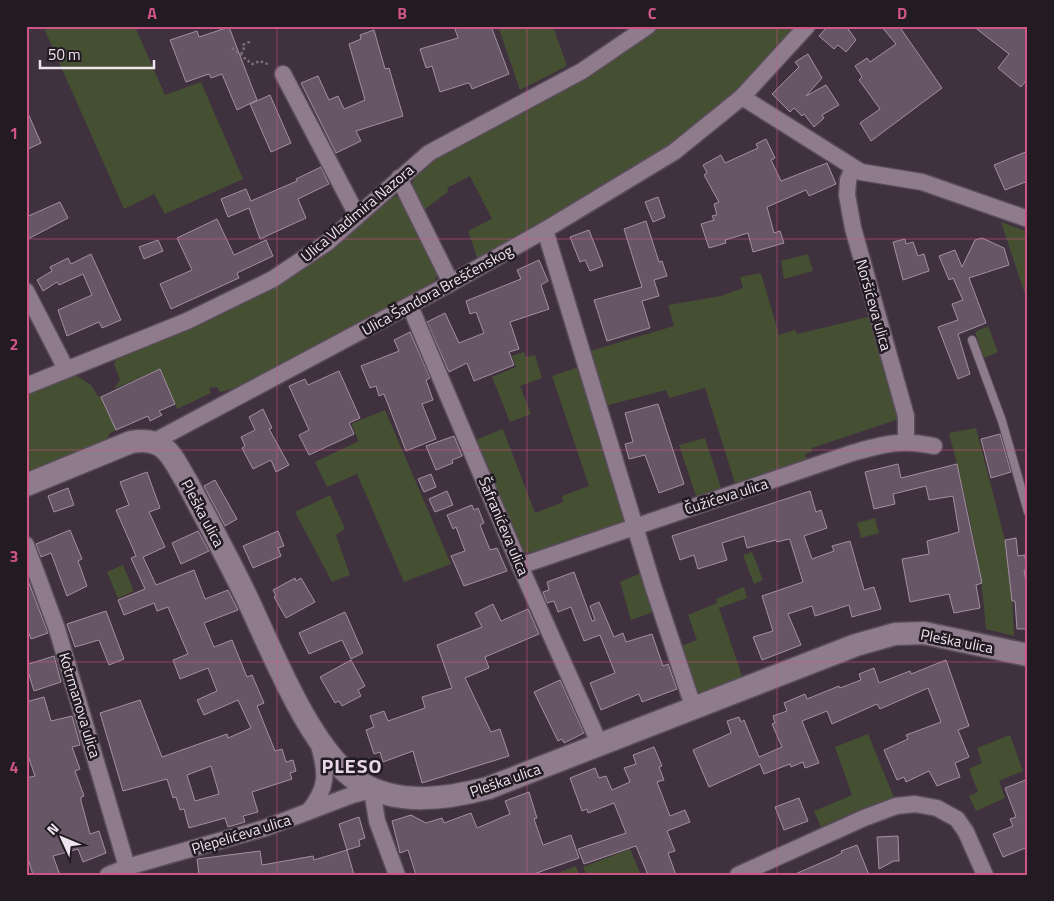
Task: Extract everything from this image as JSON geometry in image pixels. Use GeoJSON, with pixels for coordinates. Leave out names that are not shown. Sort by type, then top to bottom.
{"type":"FeatureCollection","features":[{"type":"Feature","properties":{"kind":"street","name":"Ulica Vladimira Nazora"},"geometry":{"type":"LineString","coordinates":[[26,386],[66,368],[187,321],[246,294],[311,254],[399,178],[440,146],[575,75],[648,26]]}},
{"type":"Feature","properties":{"kind":"street","name":"Ulica Šandora Breščenskog"},"geometry":{"type":"LineString","coordinates":[[26,486],[120,446],[141,440],[155,441],[410,306],[545,230],[674,152],[742,97],[807,26]]}},
{"type":"Feature","properties":{"kind":"street"},"geometry":{"type":"LineString","coordinates":[[283,74],[357,215]]}},
{"type":"Feature","properties":{"kind":"street"},"geometry":{"type":"LineString","coordinates":[[742,97],[852,168],[869,175],[922,182],[1028,219]]}},
{"type":"Feature","properties":{"kind":"street","name":"Noršićeva ulica"},"geometry":{"type":"LineString","coordinates":[[852,168],[848,180],[847,194],[853,228],[906,416],[906,441]]}},
{"type":"Feature","properties":{"kind":"street"},"geometry":{"type":"LineString","coordinates":[[399,178],[451,283]]}},
{"type":"Feature","properties":{"kind":"street"},"geometry":{"type":"LineString","coordinates":[[545,230],[635,526],[694,709]]}},
{"type":"Feature","properties":{"kind":"street"},"geometry":{"type":"LineString","coordinates":[[26,291],[66,368]]}},
{"type":"Feature","properties":{"kind":"street","name":"Šafranićeva ulica"},"geometry":{"type":"LineString","coordinates":[[410,306],[520,566],[600,745]]}},
{"type":"Feature","properties":{"kind":"street","name":"Pleška ulica"},"geometry":{"type":"LineString","coordinates":[[155,441],[170,454],[187,482],[318,741],[357,782],[372,790],[408,798],[446,797],[488,788],[856,645],[895,634],[924,633],[1028,656]]}},
{"type":"Feature","properties":{"kind":"street","name":"Čužićeva ulica"},"geometry":{"type":"LineString","coordinates":[[520,566],[852,453],[893,442],[906,441],[934,446]]}},
{"type":"Feature","properties":{"kind":"street","name":"Kotrmanova ulica"},"geometry":{"type":"LineString","coordinates":[[26,545],[57,629],[127,867]]}},
{"type":"Feature","properties":{"kind":"street"},"geometry":{"type":"LineString","coordinates":[[306,814],[318,800],[324,786],[324,764],[318,741]]}},
{"type":"Feature","properties":{"kind":"street"},"geometry":{"type":"LineString","coordinates":[[372,790],[378,821],[397,875]]}},
{"type":"Feature","properties":{"kind":"street","name":"Plepelićeva ulica"},"geometry":{"type":"LineString","coordinates":[[108,875],[127,867],[265,828],[352,795],[372,790]]}},
{"type":"Feature","properties":{"kind":"street"},"geometry":{"type":"LineString","coordinates":[[738,875],[864,818],[896,806],[915,804],[937,808],[957,819],[966,832],[985,875]]}},
{"type":"Feature","properties":{"kind":"lane"},"geometry":{"type":"LineString","coordinates":[[972,340],[1005,430],[1028,512]]}},
{"type":"Feature","properties":{"kind":"path"},"geometry":{"type":"LineString","coordinates":[[240,54],[244,50],[243,45],[249,42],[249,39]]}},
{"type":"Feature","properties":{"kind":"path"},"geometry":{"type":"LineString","coordinates":[[232,48],[252,64],[260,61],[278,68],[283,74]]}},
{"type":"Feature","properties":{"kind":"green space"},"geometry":{"type":"Polygon","coordinates":[[[43,26],[141,26],[136,29],[165,95],[201,82],[243,179],[165,214],[154,194],[124,209],[43,26]]]}},
{"type":"Feature","properties":{"kind":"green space"},"geometry":{"type":"Polygon","coordinates":[[[498,26],[553,26],[567,66],[520,90],[498,26]]]}},
{"type":"Feature","properties":{"kind":"green space"},"geometry":{"type":"Polygon","coordinates":[[[657,26],[797,26],[735,93],[706,119],[666,147],[544,223],[478,260],[468,231],[492,219],[470,176],[447,188],[448,192],[421,212],[413,185],[416,175],[427,162],[613,57],[657,26]]]}},
{"type":"Feature","properties":{"kind":"green space"},"geometry":{"type":"Polygon","coordinates":[[[389,195],[400,197],[436,268],[437,276],[433,284],[248,384],[220,392],[217,387],[209,388],[211,393],[177,409],[160,369],[114,389],[120,380],[114,364],[120,354],[249,299],[389,195]]]}},
{"type":"Feature","properties":{"kind":"green space"},"geometry":{"type":"Polygon","coordinates":[[[1001,222],[1028,232],[1028,304],[1025,294],[1001,222]]]}},
{"type":"Feature","properties":{"kind":"green space"},"geometry":{"type":"Polygon","coordinates":[[[808,254],[813,271],[784,279],[781,261],[808,254]]]}},
{"type":"Feature","properties":{"kind":"green space"},"geometry":{"type":"Polygon","coordinates":[[[761,273],[779,335],[795,330],[797,334],[872,316],[902,418],[812,448],[812,452],[805,454],[807,460],[735,483],[705,388],[669,398],[666,390],[605,406],[587,352],[674,326],[668,305],[721,296],[743,288],[740,277],[761,273]]]}},
{"type":"Feature","properties":{"kind":"green space"},"geometry":{"type":"Polygon","coordinates":[[[988,326],[998,352],[984,358],[975,332],[988,326]]]}},
{"type":"Feature","properties":{"kind":"green space"},"geometry":{"type":"Polygon","coordinates":[[[524,352],[526,357],[535,355],[542,378],[520,386],[531,414],[510,422],[492,377],[516,367],[512,356],[524,352]]]}},
{"type":"Feature","properties":{"kind":"green space"},"geometry":{"type":"Polygon","coordinates":[[[582,366],[627,523],[540,552],[519,553],[473,441],[503,429],[535,513],[563,502],[562,496],[589,486],[552,376],[582,366]]]}},
{"type":"Feature","properties":{"kind":"green space"},"geometry":{"type":"Polygon","coordinates":[[[72,373],[91,385],[97,395],[101,397],[116,430],[109,434],[109,437],[104,441],[26,474],[26,392],[72,373]]]}},
{"type":"Feature","properties":{"kind":"green space"},"geometry":{"type":"Polygon","coordinates":[[[385,410],[451,564],[404,582],[357,474],[327,487],[315,462],[359,441],[351,424],[385,410]]]}},
{"type":"Feature","properties":{"kind":"green space"},"geometry":{"type":"Polygon","coordinates":[[[976,428],[1005,540],[1012,596],[1014,636],[986,629],[984,604],[972,530],[949,433],[976,428]]]}},
{"type":"Feature","properties":{"kind":"green space"},"geometry":{"type":"Polygon","coordinates":[[[705,438],[721,488],[696,496],[679,445],[705,438]]]}},
{"type":"Feature","properties":{"kind":"green space"},"geometry":{"type":"Polygon","coordinates":[[[330,495],[345,529],[336,535],[350,575],[332,582],[295,512],[330,495]]]}},
{"type":"Feature","properties":{"kind":"green space"},"geometry":{"type":"Polygon","coordinates":[[[875,518],[879,533],[861,538],[857,523],[875,518]]]}},
{"type":"Feature","properties":{"kind":"green space"},"geometry":{"type":"Polygon","coordinates":[[[752,552],[763,580],[754,584],[743,555],[752,552]]]}},
{"type":"Feature","properties":{"kind":"green space"},"geometry":{"type":"Polygon","coordinates":[[[123,565],[134,591],[118,598],[107,572],[123,565]]]}},
{"type":"Feature","properties":{"kind":"green space"},"geometry":{"type":"Polygon","coordinates":[[[643,572],[656,611],[631,620],[620,582],[643,572]]]}},
{"type":"Feature","properties":{"kind":"green space"},"geometry":{"type":"Polygon","coordinates":[[[744,587],[747,598],[719,608],[744,682],[704,694],[695,691],[678,647],[697,640],[688,615],[717,603],[716,599],[744,587]]]}},
{"type":"Feature","properties":{"kind":"green space"},"geometry":{"type":"Polygon","coordinates":[[[868,734],[894,798],[858,810],[821,827],[814,811],[852,795],[835,747],[868,734]]]}},
{"type":"Feature","properties":{"kind":"green space"},"geometry":{"type":"Polygon","coordinates":[[[1010,735],[1023,771],[999,781],[1005,798],[976,811],[969,796],[978,792],[969,769],[982,763],[977,748],[1010,735]]]}},
{"type":"Feature","properties":{"kind":"green space"},"geometry":{"type":"Polygon","coordinates":[[[630,849],[641,875],[587,875],[583,867],[630,849]]]}},
{"type":"Feature","properties":{"kind":"green space"},"geometry":{"type":"Polygon","coordinates":[[[576,866],[579,875],[553,875],[576,866]]]}},
{"type":"Feature","properties":{"kind":"building"},"geometry":{"type":"Polygon","coordinates":[[[454,26],[491,26],[509,74],[472,89],[468,83],[440,92],[432,66],[426,68],[420,49],[458,38],[454,26]]]}},
{"type":"Feature","properties":{"kind":"building"},"geometry":{"type":"Polygon","coordinates":[[[828,26],[846,26],[856,40],[846,52],[838,45],[834,49],[819,36],[828,26]]]}},
{"type":"Feature","properties":{"kind":"building"},"geometry":{"type":"Polygon","coordinates":[[[881,26],[899,26],[942,88],[871,141],[860,123],[880,109],[859,80],[862,77],[855,66],[867,58],[870,62],[896,44],[881,26]]]}},
{"type":"Feature","properties":{"kind":"building"},"geometry":{"type":"Polygon","coordinates":[[[973,26],[1028,26],[1028,78],[1021,87],[998,68],[1009,54],[973,26]]]}},
{"type":"Feature","properties":{"kind":"building"},"geometry":{"type":"Polygon","coordinates":[[[229,27],[257,100],[237,110],[222,74],[211,78],[209,74],[186,82],[170,40],[197,31],[199,37],[229,27]]]}},
{"type":"Feature","properties":{"kind":"building"},"geometry":{"type":"Polygon","coordinates":[[[374,30],[385,69],[389,68],[403,116],[356,131],[361,141],[336,153],[301,83],[318,76],[329,100],[338,96],[344,109],[365,100],[349,44],[361,39],[360,35],[374,30]]]}},
{"type":"Feature","properties":{"kind":"building"},"geometry":{"type":"Polygon","coordinates":[[[808,54],[822,78],[806,96],[826,85],[839,105],[822,115],[824,118],[814,127],[804,114],[802,116],[794,108],[790,112],[772,94],[799,67],[795,62],[808,54]]]}},
{"type":"Feature","properties":{"kind":"building"},"geometry":{"type":"Polygon","coordinates":[[[270,95],[291,143],[271,152],[250,104],[270,95]]]}},
{"type":"Feature","properties":{"kind":"building"},"geometry":{"type":"Polygon","coordinates":[[[26,109],[41,143],[26,150],[26,109]]]}},
{"type":"Feature","properties":{"kind":"building"},"geometry":{"type":"Polygon","coordinates":[[[766,139],[775,158],[771,160],[781,181],[827,163],[836,184],[809,196],[806,190],[767,207],[774,233],[780,231],[784,243],[753,252],[748,233],[725,240],[726,243],[709,248],[701,224],[714,220],[712,216],[717,215],[714,204],[719,202],[704,175],[707,173],[703,165],[721,155],[725,163],[758,148],[756,144],[766,139]]]}},
{"type":"Feature","properties":{"kind":"building"},"geometry":{"type":"Polygon","coordinates":[[[1028,151],[1028,181],[1005,190],[994,165],[1028,151]]]}},
{"type":"Feature","properties":{"kind":"building"},"geometry":{"type":"Polygon","coordinates":[[[321,167],[329,184],[298,199],[306,218],[260,239],[249,208],[228,217],[221,199],[246,189],[251,201],[297,181],[296,179],[321,167]]]}},
{"type":"Feature","properties":{"kind":"building"},"geometry":{"type":"Polygon","coordinates":[[[658,197],[665,217],[653,222],[645,202],[658,197]]]}},
{"type":"Feature","properties":{"kind":"building"},"geometry":{"type":"Polygon","coordinates":[[[60,202],[68,218],[26,240],[26,217],[60,202]]]}},
{"type":"Feature","properties":{"kind":"building"},"geometry":{"type":"Polygon","coordinates":[[[217,219],[234,255],[266,240],[273,256],[237,273],[239,278],[171,309],[160,284],[192,270],[177,238],[217,219]]]}},
{"type":"Feature","properties":{"kind":"building"},"geometry":{"type":"Polygon","coordinates":[[[646,221],[659,262],[662,261],[667,276],[654,280],[659,296],[642,301],[650,328],[607,341],[594,300],[642,287],[624,229],[646,221]]]}},
{"type":"Feature","properties":{"kind":"building"},"geometry":{"type":"Polygon","coordinates":[[[589,230],[603,266],[590,271],[585,260],[580,262],[570,237],[589,230]]]}},
{"type":"Feature","properties":{"kind":"building"},"geometry":{"type":"Polygon","coordinates":[[[982,238],[1004,248],[1009,265],[969,278],[986,323],[958,334],[970,374],[958,379],[938,327],[958,320],[952,304],[963,300],[953,278],[949,280],[939,256],[955,250],[962,267],[975,240],[982,238]]]}},
{"type":"Feature","properties":{"kind":"building"},"geometry":{"type":"Polygon","coordinates":[[[905,239],[906,244],[913,242],[918,256],[924,254],[929,271],[903,280],[893,242],[905,239]]]}},
{"type":"Feature","properties":{"kind":"building"},"geometry":{"type":"Polygon","coordinates":[[[158,240],[163,251],[144,259],[139,247],[158,240]]]}},
{"type":"Feature","properties":{"kind":"building"},"geometry":{"type":"Polygon","coordinates":[[[91,254],[121,320],[102,328],[99,322],[67,336],[58,310],[92,295],[83,274],[59,285],[57,282],[43,291],[37,280],[52,271],[50,267],[68,258],[71,264],[91,254]]]}},
{"type":"Feature","properties":{"kind":"building"},"geometry":{"type":"Polygon","coordinates":[[[539,260],[548,281],[541,285],[549,309],[510,322],[519,349],[509,352],[514,365],[474,381],[467,363],[449,372],[427,322],[445,313],[459,343],[484,333],[476,312],[470,314],[466,301],[521,279],[517,270],[539,260]]]}},
{"type":"Feature","properties":{"kind":"building"},"geometry":{"type":"Polygon","coordinates":[[[410,332],[430,378],[426,380],[433,400],[422,404],[436,439],[406,451],[384,394],[379,396],[376,386],[370,388],[361,366],[399,351],[394,340],[410,332]]]}},
{"type":"Feature","properties":{"kind":"building"},"geometry":{"type":"Polygon","coordinates":[[[160,369],[175,404],[159,411],[162,415],[150,421],[148,416],[116,430],[101,397],[160,369]]]}},
{"type":"Feature","properties":{"kind":"building"},"geometry":{"type":"Polygon","coordinates":[[[339,371],[360,418],[349,423],[354,434],[309,455],[299,435],[309,430],[289,386],[305,379],[308,385],[339,371]]]}},
{"type":"Feature","properties":{"kind":"building"},"geometry":{"type":"Polygon","coordinates":[[[658,404],[684,484],[659,493],[645,455],[629,459],[625,444],[633,442],[625,413],[658,404]]]}},
{"type":"Feature","properties":{"kind":"building"},"geometry":{"type":"Polygon","coordinates":[[[263,409],[272,428],[269,429],[289,465],[276,472],[271,460],[253,469],[242,448],[245,446],[241,437],[255,430],[249,417],[263,409]]]}},
{"type":"Feature","properties":{"kind":"building"},"geometry":{"type":"Polygon","coordinates":[[[1000,434],[1011,472],[991,478],[981,439],[1000,434]]]}},
{"type":"Feature","properties":{"kind":"building"},"geometry":{"type":"Polygon","coordinates":[[[454,436],[462,456],[452,460],[453,463],[436,470],[426,446],[454,436]]]}},
{"type":"Feature","properties":{"kind":"building"},"geometry":{"type":"Polygon","coordinates":[[[898,464],[901,478],[957,464],[982,583],[976,585],[980,608],[954,613],[949,594],[910,602],[902,559],[929,554],[927,541],[959,532],[953,496],[929,500],[926,486],[893,494],[895,504],[874,509],[865,472],[898,464]]]}},
{"type":"Feature","properties":{"kind":"building"},"geometry":{"type":"Polygon","coordinates":[[[147,472],[160,508],[149,512],[165,547],[143,557],[156,585],[194,570],[205,599],[228,590],[238,610],[204,623],[214,647],[232,640],[247,677],[252,675],[264,703],[257,706],[275,751],[282,749],[286,762],[293,760],[296,771],[290,773],[292,779],[252,792],[258,812],[243,816],[245,822],[228,827],[225,818],[189,828],[184,809],[180,810],[176,797],[173,798],[167,779],[123,791],[100,713],[140,700],[162,757],[227,734],[228,738],[251,728],[238,700],[204,715],[197,700],[217,691],[208,668],[180,679],[173,660],[188,654],[168,607],[157,611],[154,603],[124,615],[118,600],[145,589],[131,558],[136,556],[116,510],[129,505],[120,482],[147,472]],[[211,766],[187,775],[195,801],[219,794],[211,766]]]}},
{"type":"Feature","properties":{"kind":"building"},"geometry":{"type":"Polygon","coordinates":[[[431,474],[436,487],[424,492],[418,479],[431,474]]]}},
{"type":"Feature","properties":{"kind":"building"},"geometry":{"type":"Polygon","coordinates":[[[215,480],[237,519],[225,526],[204,486],[215,480]]]}},
{"type":"Feature","properties":{"kind":"building"},"geometry":{"type":"Polygon","coordinates":[[[68,488],[74,505],[54,512],[48,496],[68,488]]]}},
{"type":"Feature","properties":{"kind":"building"},"geometry":{"type":"Polygon","coordinates":[[[447,491],[453,505],[435,512],[429,499],[447,491]]]}},
{"type":"Feature","properties":{"kind":"building"},"geometry":{"type":"Polygon","coordinates":[[[810,491],[816,512],[821,510],[827,528],[804,536],[812,559],[834,551],[832,546],[850,541],[864,590],[874,587],[881,609],[852,617],[849,605],[815,616],[812,606],[788,614],[801,645],[762,660],[753,637],[773,631],[762,596],[803,582],[790,540],[777,542],[776,540],[747,548],[744,536],[722,543],[727,560],[698,569],[694,555],[680,560],[672,536],[810,491]]]}},
{"type":"Feature","properties":{"kind":"building"},"geometry":{"type":"Polygon","coordinates":[[[472,505],[474,510],[478,508],[484,523],[480,525],[490,550],[497,548],[507,571],[464,586],[451,556],[465,551],[456,527],[453,529],[447,515],[472,505]]]}},
{"type":"Feature","properties":{"kind":"building"},"geometry":{"type":"Polygon","coordinates":[[[70,530],[82,559],[78,561],[87,586],[67,596],[51,553],[41,557],[36,544],[70,530]]]}},
{"type":"Feature","properties":{"kind":"building"},"geometry":{"type":"Polygon","coordinates":[[[198,531],[209,551],[181,564],[172,543],[198,531]]]}},
{"type":"Feature","properties":{"kind":"building"},"geometry":{"type":"Polygon","coordinates":[[[278,531],[284,546],[278,548],[281,556],[253,568],[243,546],[278,531]]]}},
{"type":"Feature","properties":{"kind":"building"},"geometry":{"type":"Polygon","coordinates":[[[1016,538],[1018,556],[1025,555],[1026,570],[1024,570],[1028,593],[1028,629],[1017,629],[1015,601],[1012,601],[1005,540],[1016,538]]]}},
{"type":"Feature","properties":{"kind":"building"},"geometry":{"type":"Polygon","coordinates":[[[574,572],[592,621],[595,620],[590,606],[599,602],[614,637],[623,633],[626,642],[652,634],[663,666],[668,664],[677,689],[642,702],[639,694],[601,710],[590,683],[615,673],[600,635],[584,641],[571,607],[558,612],[554,601],[547,603],[543,592],[549,590],[547,582],[574,572]]]}},
{"type":"Feature","properties":{"kind":"building"},"geometry":{"type":"Polygon","coordinates":[[[26,575],[48,633],[31,639],[26,626],[26,575]]]}},
{"type":"Feature","properties":{"kind":"building"},"geometry":{"type":"Polygon","coordinates":[[[295,578],[296,581],[301,578],[315,602],[286,618],[274,597],[276,596],[273,590],[295,578]]]}},
{"type":"Feature","properties":{"kind":"building"},"geometry":{"type":"Polygon","coordinates":[[[493,604],[501,621],[528,609],[539,634],[485,657],[489,668],[465,678],[491,732],[500,729],[509,756],[422,783],[413,751],[383,762],[380,752],[374,754],[366,730],[374,727],[370,716],[384,711],[388,721],[425,708],[422,697],[452,688],[437,645],[482,627],[475,613],[493,604]]]}},
{"type":"Feature","properties":{"kind":"building"},"geometry":{"type":"Polygon","coordinates":[[[106,611],[124,659],[109,665],[99,640],[75,647],[67,624],[106,611]]]}},
{"type":"Feature","properties":{"kind":"building"},"geometry":{"type":"Polygon","coordinates":[[[345,612],[363,653],[351,659],[342,640],[309,654],[299,633],[345,612]]]}},
{"type":"Feature","properties":{"kind":"building"},"geometry":{"type":"Polygon","coordinates":[[[54,656],[61,682],[34,691],[26,665],[54,656]]]}},
{"type":"Feature","properties":{"kind":"building"},"geometry":{"type":"Polygon","coordinates":[[[351,660],[365,686],[358,690],[361,696],[342,706],[339,701],[335,703],[320,677],[351,660]]]}},
{"type":"Feature","properties":{"kind":"building"},"geometry":{"type":"Polygon","coordinates":[[[946,660],[969,726],[958,730],[969,757],[955,763],[960,777],[937,786],[929,771],[906,782],[904,777],[897,780],[884,750],[908,739],[906,735],[941,722],[928,688],[880,709],[877,704],[832,724],[827,711],[802,721],[819,763],[805,768],[803,762],[791,767],[790,764],[764,774],[760,764],[709,787],[693,750],[731,733],[727,721],[739,717],[741,722],[744,720],[759,757],[782,747],[772,724],[775,723],[773,716],[787,711],[784,703],[805,694],[807,699],[839,686],[840,688],[861,680],[859,674],[874,668],[879,683],[910,671],[911,674],[946,660]]]}},
{"type":"Feature","properties":{"kind":"building"},"geometry":{"type":"Polygon","coordinates":[[[560,680],[584,733],[564,743],[562,739],[558,741],[534,692],[560,680]]]}},
{"type":"Feature","properties":{"kind":"building"},"geometry":{"type":"Polygon","coordinates":[[[44,697],[51,721],[72,716],[80,745],[72,747],[80,769],[75,771],[84,796],[81,797],[81,801],[90,834],[99,831],[106,853],[83,862],[78,849],[53,856],[60,875],[33,875],[26,852],[26,778],[35,776],[26,750],[26,702],[44,697]]]}},
{"type":"Feature","properties":{"kind":"building"},"geometry":{"type":"Polygon","coordinates":[[[654,747],[662,766],[659,767],[664,780],[657,782],[670,816],[685,810],[690,822],[667,831],[675,851],[668,853],[676,875],[648,875],[636,846],[584,864],[578,849],[626,833],[614,803],[588,813],[587,809],[582,811],[570,778],[595,768],[599,778],[606,776],[612,790],[630,782],[624,768],[636,764],[633,755],[654,747]]]}},
{"type":"Feature","properties":{"kind":"building"},"geometry":{"type":"Polygon","coordinates":[[[1028,779],[1028,847],[1003,857],[993,834],[1013,826],[1010,819],[1016,817],[1005,788],[1028,779]]]}},
{"type":"Feature","properties":{"kind":"building"},"geometry":{"type":"Polygon","coordinates":[[[529,792],[537,818],[534,819],[543,845],[571,835],[579,858],[531,875],[416,875],[408,850],[400,853],[392,821],[411,815],[426,823],[442,818],[444,823],[471,813],[477,828],[510,814],[505,801],[529,792]]]}},
{"type":"Feature","properties":{"kind":"building"},"geometry":{"type":"Polygon","coordinates":[[[799,798],[808,821],[784,830],[775,807],[799,798]]]}},
{"type":"Feature","properties":{"kind":"building"},"geometry":{"type":"Polygon","coordinates":[[[359,817],[365,838],[359,840],[360,846],[347,850],[339,824],[359,817]]]}},
{"type":"Feature","properties":{"kind":"building"},"geometry":{"type":"Polygon","coordinates":[[[898,836],[899,861],[894,861],[879,869],[877,837],[898,836]]]}},
{"type":"Feature","properties":{"kind":"building"},"geometry":{"type":"Polygon","coordinates":[[[857,845],[869,875],[793,875],[842,853],[841,851],[857,845]]]}},
{"type":"Feature","properties":{"kind":"building"},"geometry":{"type":"Polygon","coordinates":[[[347,850],[354,875],[199,875],[197,859],[260,851],[262,865],[313,856],[314,860],[347,850]]]}},
{"type":"Feature","properties":{"kind":"district","name":"PLESO"},"geometry":{"type":"Point","coordinates":[352,765]}}]}
